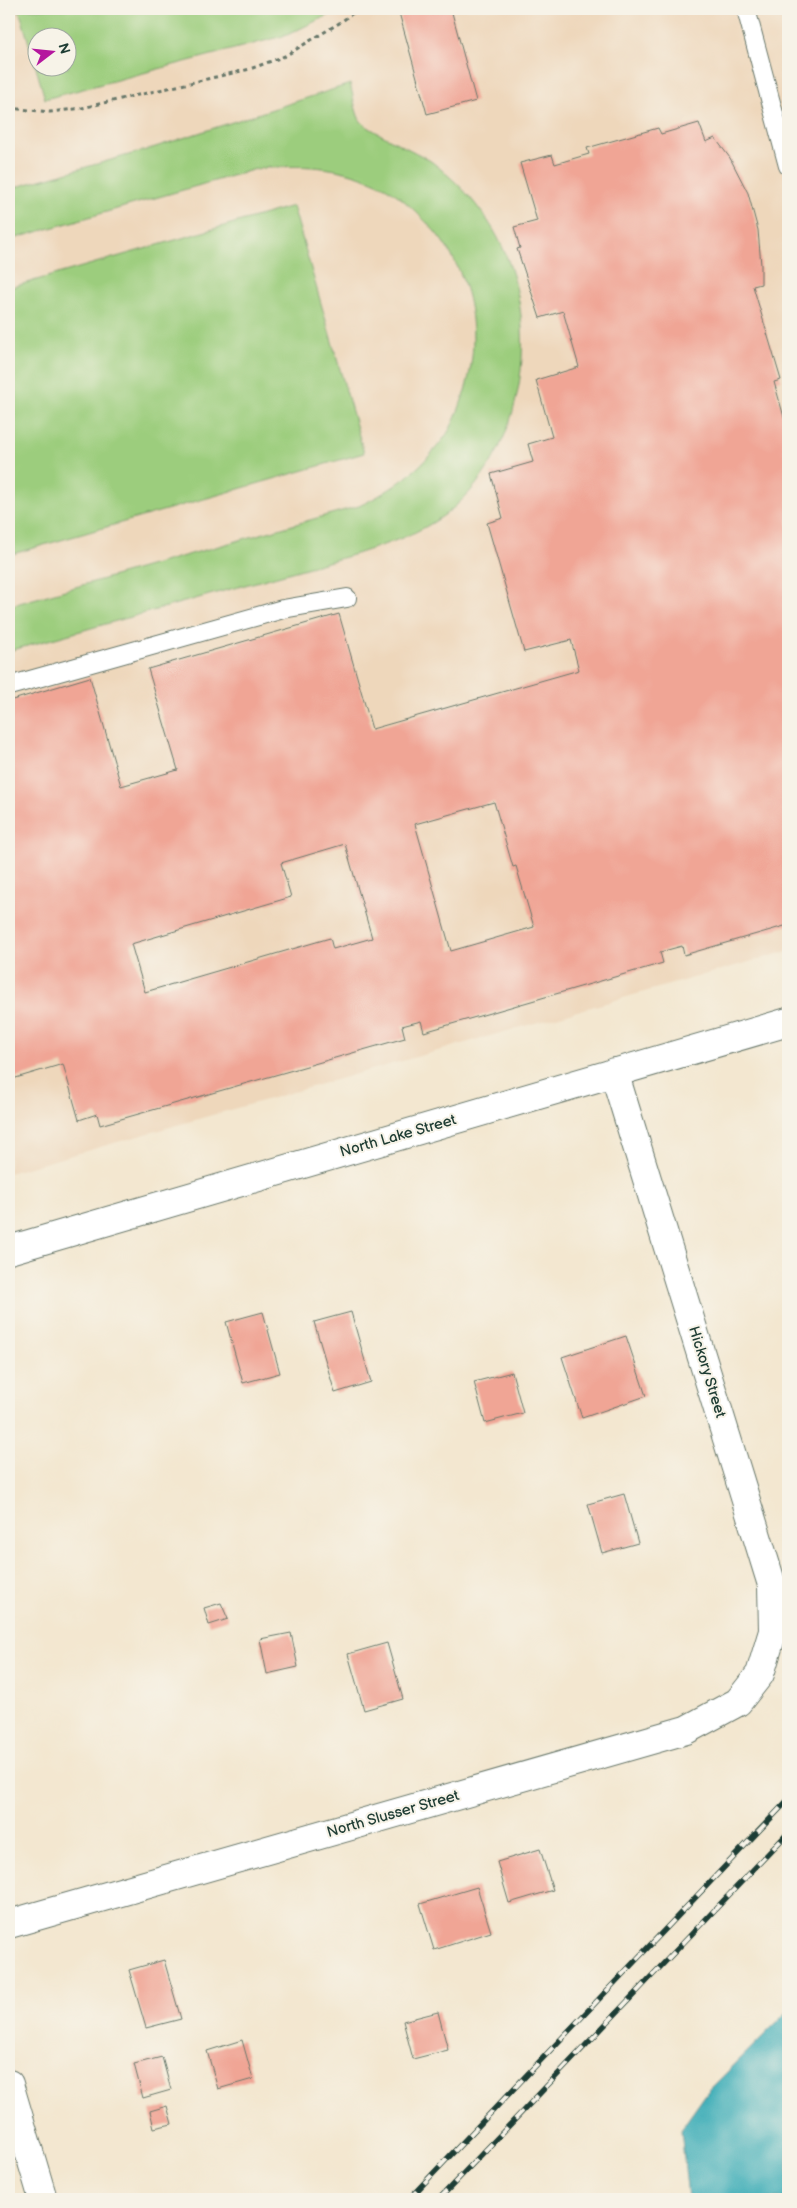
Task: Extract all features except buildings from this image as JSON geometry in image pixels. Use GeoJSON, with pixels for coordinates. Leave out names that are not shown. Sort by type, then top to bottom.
{"type":"FeatureCollection","features":[{"type":"Feature","properties":{"kind":"street","name":"North Lake Street"},"geometry":{"type":"LineString","coordinates":[[9,1250],[788,1022]]}},
{"type":"Feature","properties":{"kind":"street","name":"Hickory Street"},"geometry":{"type":"LineString","coordinates":[[614,1072],[772,1585],[773,1631],[760,1674]]}},
{"type":"Feature","properties":{"kind":"street","name":"North Slusser Street"},"geometry":{"type":"LineString","coordinates":[[9,1924],[686,1730],[738,1702],[760,1674]]}},
{"type":"Feature","properties":{"kind":"street"},"geometry":{"type":"LineString","coordinates":[[9,2084],[43,2199]]}},
{"type":"Feature","properties":{"kind":"lane"},"geometry":{"type":"LineString","coordinates":[[746,9],[788,166]]}},
{"type":"Feature","properties":{"kind":"lane"},"geometry":{"type":"LineString","coordinates":[[9,686],[283,609],[347,598]]}},
{"type":"Feature","properties":{"kind":"path"},"geometry":{"type":"LineString","coordinates":[[9,108],[50,112],[82,108],[250,69],[285,56],[341,22],[358,9]]}},
{"type":"Feature","properties":{"kind":"shaded area"},"geometry":{"type":"Polygon","coordinates":[[[9,9],[788,9],[788,951],[9,1173],[9,9]]]}},
{"type":"Feature","properties":{"kind":"green space"},"geometry":{"type":"Polygon","coordinates":[[[19,9],[341,9],[287,35],[45,99],[39,78],[78,78],[78,28],[28,28],[28,40],[19,9]]]}},
{"type":"Feature","properties":{"kind":"green space"},"geometry":{"type":"Polygon","coordinates":[[[350,84],[360,120],[372,129],[432,162],[445,172],[475,203],[501,245],[515,284],[522,326],[521,369],[513,411],[498,450],[475,485],[446,514],[402,538],[356,554],[9,651],[9,606],[359,506],[406,478],[435,449],[453,424],[463,397],[473,350],[470,304],[454,260],[442,240],[404,201],[392,191],[379,184],[348,173],[319,168],[256,169],[9,240],[9,189],[146,150],[350,84]]]}},
{"type":"Feature","properties":{"kind":"green space"},"geometry":{"type":"Polygon","coordinates":[[[293,206],[364,453],[9,555],[9,288],[293,206]]]}},
{"type":"Feature","properties":{"kind":"water"},"geometry":{"type":"Polygon","coordinates":[[[788,2011],[788,2199],[688,2199],[681,2129],[708,2091],[788,2011]]]}},
{"type":"Feature","properties":{"kind":"railway"},"geometry":{"type":"LineString","coordinates":[[409,2199],[788,1800]]}},
{"type":"Feature","properties":{"kind":"railway"},"geometry":{"type":"LineString","coordinates":[[439,2199],[788,1833]]}}]}
